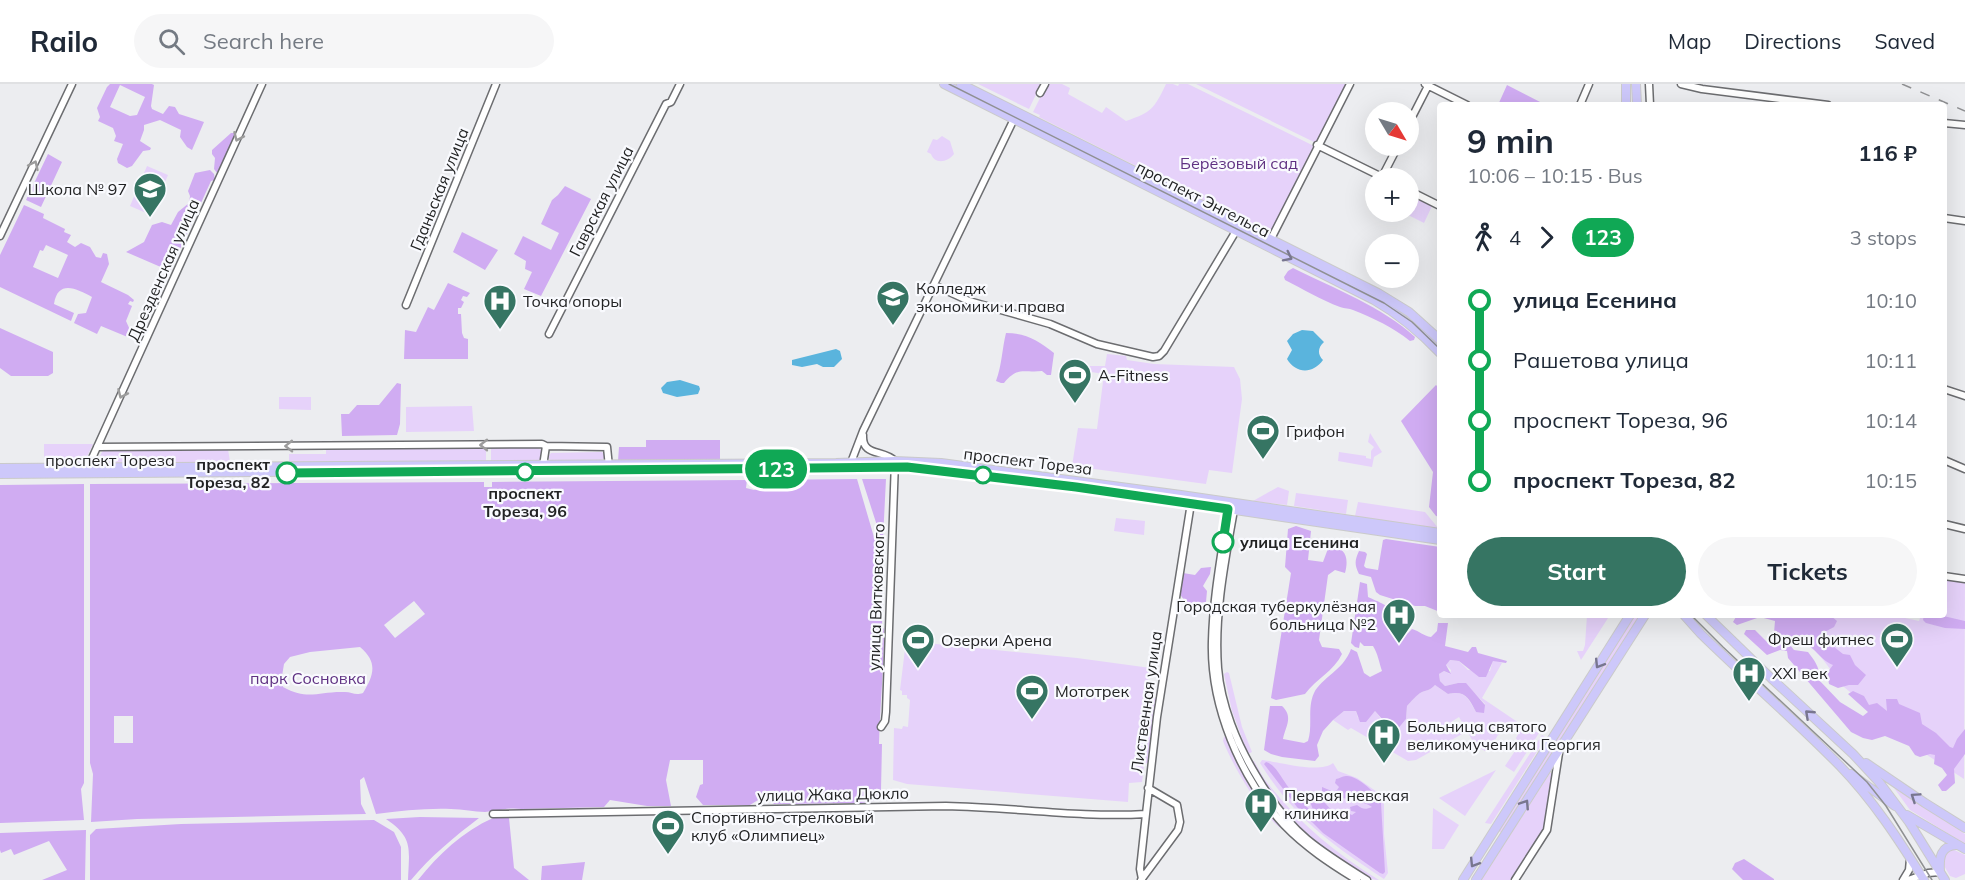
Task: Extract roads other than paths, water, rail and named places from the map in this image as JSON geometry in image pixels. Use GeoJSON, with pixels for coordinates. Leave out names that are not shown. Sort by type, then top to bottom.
{"type":"FeatureCollection","features":[{"type":"Feature","properties":{"kind":"main road","name":"проспект Энгельса"},"geometry":{"type":"LineString","coordinates":[[944,84],[1016,116],[1271,239],[1395,303],[1437,337]]}},
{"type":"Feature","properties":{"kind":"main road","name":"проспект Энгельса"},"geometry":{"type":"LineString","coordinates":[[961,84],[1016,116],[1391,310],[1418,331],[1437,350]]}},
{"type":"Feature","properties":{"kind":"main road"},"geometry":{"type":"LineString","coordinates":[[1626,84],[1626,102]]}},
{"type":"Feature","properties":{"kind":"main road"},"geometry":{"type":"LineString","coordinates":[[1636,84],[1637,102]]}},
{"type":"Feature","properties":{"kind":"main road","name":"проспект Тореза"},"geometry":{"type":"LineString","coordinates":[[895,464],[1437,533]]}},
{"type":"Feature","properties":{"kind":"main road","name":"проспект Тореза"},"geometry":{"type":"LineString","coordinates":[[0,474],[952,465],[1437,540]]}},
{"type":"Feature","properties":{"kind":"main road","name":"проспект Тореза"},"geometry":{"type":"LineString","coordinates":[[0,468],[543,468]]}},
{"type":"Feature","properties":{"kind":"main road"},"geometry":{"type":"LineString","coordinates":[[1463,880],[1628,618]]}},
{"type":"Feature","properties":{"kind":"main road"},"geometry":{"type":"LineString","coordinates":[[1476,880],[1643,618]]}},
{"type":"Feature","properties":{"kind":"main road"},"geometry":{"type":"LineString","coordinates":[[1686,618],[1841,767],[1875,807],[1923,878]]}},
{"type":"Feature","properties":{"kind":"main road"},"geometry":{"type":"LineString","coordinates":[[1709,618],[1879,782],[1945,880]]}},
{"type":"Feature","properties":{"kind":"main road"},"geometry":{"type":"LineString","coordinates":[[1852,754],[1965,828]]}},
{"type":"Feature","properties":{"kind":"main road"},"geometry":{"type":"LineString","coordinates":[[1841,767],[1900,810],[1965,849]]}},
{"type":"Feature","properties":{"kind":"main road"},"geometry":{"type":"LineString","coordinates":[[1494,831],[1500,838],[1504,838]]}},
{"type":"Feature","properties":{"kind":"main road"},"geometry":{"type":"LineString","coordinates":[[1940,872],[1942,852],[1948,846],[1956,845]]}},
{"type":"Feature","properties":{"kind":"main road"},"geometry":{"type":"LineString","coordinates":[[1485,846],[1492,849],[1494,853]]}},
{"type":"Feature","properties":{"kind":"street"},"geometry":{"type":"LineString","coordinates":[[0,236],[72,84]]}},
{"type":"Feature","properties":{"kind":"street","name":"Дрезденская улица"},"geometry":{"type":"LineString","coordinates":[[88,467],[262,84]]}},
{"type":"Feature","properties":{"kind":"street","name":"Гданьская улица"},"geometry":{"type":"LineString","coordinates":[[406,305],[496,84]]}},
{"type":"Feature","properties":{"kind":"street","name":"Гаврская улица"},"geometry":{"type":"LineString","coordinates":[[549,334],[666,105],[671,102],[680,84]]}},
{"type":"Feature","properties":{"kind":"street"},"geometry":{"type":"LineString","coordinates":[[1040,93],[1045,84]]}},
{"type":"Feature","properties":{"kind":"street"},"geometry":{"type":"LineString","coordinates":[[1271,239],[1350,84]]}},
{"type":"Feature","properties":{"kind":"street"},"geometry":{"type":"LineString","coordinates":[[1581,102],[1589,84]]}},
{"type":"Feature","properties":{"kind":"street"},"geometry":{"type":"LineString","coordinates":[[1649,84],[1650,102]]}},
{"type":"Feature","properties":{"kind":"street"},"geometry":{"type":"LineString","coordinates":[[1681,84],[1702,89],[1804,102]]}},
{"type":"Feature","properties":{"kind":"street"},"geometry":{"type":"LineString","coordinates":[[1419,103],[1428,85],[1461,102]]}},
{"type":"Feature","properties":{"kind":"street"},"geometry":{"type":"LineString","coordinates":[[850,465],[863,431],[1016,116]]}},
{"type":"Feature","properties":{"kind":"street"},"geometry":{"type":"LineString","coordinates":[[1947,123],[1965,125]]}},
{"type":"Feature","properties":{"kind":"street"},"geometry":{"type":"LineString","coordinates":[[1317,146],[1365,169]]}},
{"type":"Feature","properties":{"kind":"street"},"geometry":{"type":"LineString","coordinates":[[1419,196],[1437,204]]}},
{"type":"Feature","properties":{"kind":"street"},"geometry":{"type":"LineString","coordinates":[[1947,218],[1965,221]]}},
{"type":"Feature","properties":{"kind":"street"},"geometry":{"type":"LineString","coordinates":[[934,285],[969,301],[1050,324],[1097,344],[1153,357],[1159,356],[1236,231]]}},
{"type":"Feature","properties":{"kind":"street"},"geometry":{"type":"LineString","coordinates":[[1947,390],[1965,396]]}},
{"type":"Feature","properties":{"kind":"street"},"geometry":{"type":"LineString","coordinates":[[863,431],[863,442],[867,448],[891,456],[895,464]]}},
{"type":"Feature","properties":{"kind":"street"},"geometry":{"type":"LineString","coordinates":[[543,468],[544,445]]}},
{"type":"Feature","properties":{"kind":"street"},"geometry":{"type":"LineString","coordinates":[[97,447],[544,445],[607,447],[609,467]]}},
{"type":"Feature","properties":{"kind":"street"},"geometry":{"type":"LineString","coordinates":[[1947,461],[1965,469]]}},
{"type":"Feature","properties":{"kind":"street","name":"улица Витковского"},"geometry":{"type":"LineString","coordinates":[[881,727],[885,721],[886,712],[895,464]]}},
{"type":"Feature","properties":{"kind":"street","name":"Лиственная улица"},"geometry":{"type":"LineString","coordinates":[[1142,879],[1178,830],[1180,822],[1177,805],[1148,788],[1156,717],[1191,503]]}},
{"type":"Feature","properties":{"kind":"street"},"geometry":{"type":"LineString","coordinates":[[1231,507],[1214,604],[1212,641],[1213,670],[1227,732],[1264,800],[1284,824],[1324,859],[1357,880]]}},
{"type":"Feature","properties":{"kind":"street"},"geometry":{"type":"LineString","coordinates":[[1231,507],[1219,604],[1217,641],[1218,670],[1232,729],[1246,759],[1268,796],[1287,820],[1327,854],[1367,880]]}},
{"type":"Feature","properties":{"kind":"street"},"geometry":{"type":"LineString","coordinates":[[1947,525],[1965,530]]}},
{"type":"Feature","properties":{"kind":"street"},"geometry":{"type":"LineString","coordinates":[[1947,576],[1965,579]]}},
{"type":"Feature","properties":{"kind":"street"},"geometry":{"type":"LineString","coordinates":[[1515,880],[1547,830],[1559,751]]}},
{"type":"Feature","properties":{"kind":"street"},"geometry":{"type":"LineString","coordinates":[[1146,814],[1148,788]]}},
{"type":"Feature","properties":{"kind":"street","name":"улица Жака Дюкло"},"geometry":{"type":"LineString","coordinates":[[493,814],[946,806],[1065,813],[1146,814]]}},
{"type":"Feature","properties":{"kind":"street","name":"Лиственная улица"},"geometry":{"type":"LineString","coordinates":[[1142,879],[1140,869],[1146,814]]}},
{"type":"Feature","properties":{"kind":"street"},"geometry":{"type":"LineString","coordinates":[[1903,880],[1910,870],[1910,858]]}},
{"type":"Feature","properties":{"kind":"street"},"geometry":{"type":"LineString","coordinates":[[1908,880],[1940,872]]}},
{"type":"Feature","properties":{"kind":"water"},"geometry":{"type":"Polygon","coordinates":[[[1302,330],[1313,331],[1324,342],[1319,351],[1323,360],[1310,370],[1300,370],[1287,359],[1292,350],[1287,341],[1293,334],[1302,330]]]}},
{"type":"Feature","properties":{"kind":"water"},"geometry":{"type":"Polygon","coordinates":[[[836,349],[840,351],[842,359],[834,367],[823,367],[817,364],[802,367],[792,365],[792,360],[836,349]]]}},
{"type":"Feature","properties":{"kind":"water"},"geometry":{"type":"Polygon","coordinates":[[[680,380],[699,386],[698,394],[677,397],[663,393],[661,388],[667,382],[680,380]]]}},
{"type":"Feature","properties":{"kind":"tram line"},"geometry":{"type":"LineString","coordinates":[[949,84],[1384,303],[1412,322],[1437,346]]}},
{"type":"Feature","properties":{"kind":"tram line"},"geometry":{"type":"LineString","coordinates":[[1694,618],[1867,782],[1886,806],[1932,880]]}},
{"type":"Feature","properties":{"kind":"railway"},"geometry":{"type":"LineString","coordinates":[[1902,84],[1944,102]]}},
{"type":"Feature","properties":{"kind":"railway"},"geometry":{"type":"LineString","coordinates":[[1947,103],[1965,111]]}},
{"type":"Feature","properties":{"kind":"place","name":"Школа № 97"},"geometry":{"type":"Point","coordinates":[150,218]}},
{"type":"Feature","properties":{"kind":"place","name":"Колледж экономики и права"},"geometry":{"type":"Point","coordinates":[893,326]}},
{"type":"Feature","properties":{"kind":"place","name":"Точка опоры"},"geometry":{"type":"Point","coordinates":[500,330]}},
{"type":"Feature","properties":{"kind":"place","name":"A-Fitness"},"geometry":{"type":"Point","coordinates":[1075,404]}},
{"type":"Feature","properties":{"kind":"place","name":"Грифон"},"geometry":{"type":"Point","coordinates":[1263,460]}},
{"type":"Feature","properties":{"kind":"place","name":"проспект Тореза, 96"},"geometry":{"type":"Point","coordinates":[525,472]}},
{"type":"Feature","properties":{"kind":"place","name":"проспект Тореза, 82"},"geometry":{"type":"Point","coordinates":[287,473]}},
{"type":"Feature","properties":{"kind":"place","name":"улица Есенина"},"geometry":{"type":"Point","coordinates":[1223,542]}},
{"type":"Feature","properties":{"kind":"place","name":"Городская туберкулёзная больница №2"},"geometry":{"type":"Point","coordinates":[1399,644]}},
{"type":"Feature","properties":{"kind":"place","name":"Фреш фитнес"},"geometry":{"type":"Point","coordinates":[1897,668]}},
{"type":"Feature","properties":{"kind":"place","name":"Озерки Арена"},"geometry":{"type":"Point","coordinates":[918,669]}},
{"type":"Feature","properties":{"kind":"place","name":"XXI век"},"geometry":{"type":"Point","coordinates":[1749,702]}},
{"type":"Feature","properties":{"kind":"place","name":"Мототрек"},"geometry":{"type":"Point","coordinates":[1032,720]}},
{"type":"Feature","properties":{"kind":"place","name":"Больница святого великомученика Георгия"},"geometry":{"type":"Point","coordinates":[1384,764]}},
{"type":"Feature","properties":{"kind":"place","name":"Первая невская клиника"},"geometry":{"type":"Point","coordinates":[1261,833]}},
{"type":"Feature","properties":{"kind":"place","name":"Спортивно-стрелковый клуб «Олимпиец»"},"geometry":{"type":"Point","coordinates":[668,855]}},
{"type":"Feature","properties":{"kind":"park label","name":"Берёзовый сад"},"geometry":{"type":"Point","coordinates":[1239,163]}},
{"type":"Feature","properties":{"kind":"park label","name":"парк Сосновка"},"geometry":{"type":"Point","coordinates":[308,678]}}]}
